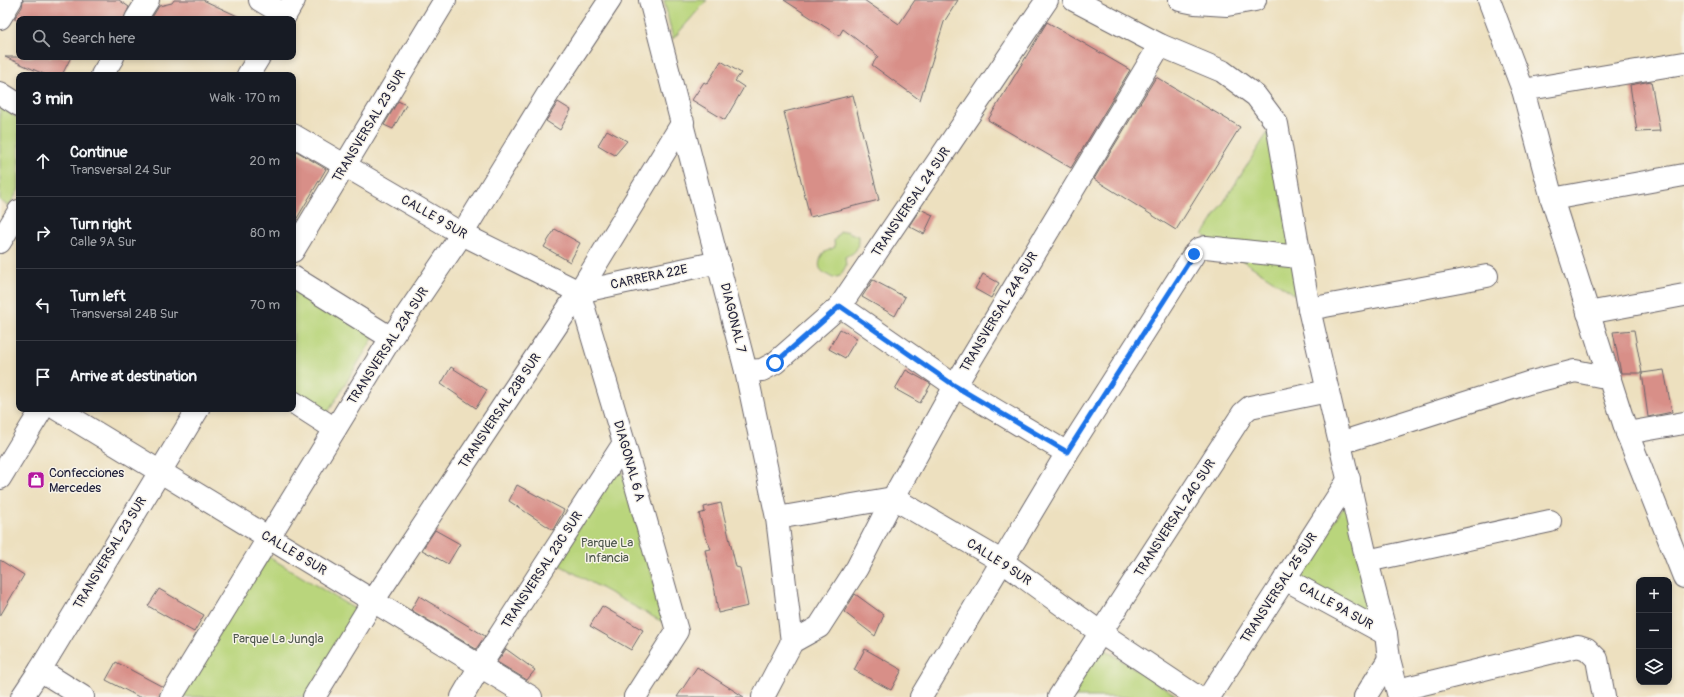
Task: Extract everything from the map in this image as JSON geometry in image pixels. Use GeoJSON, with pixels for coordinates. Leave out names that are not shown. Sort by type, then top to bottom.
{"type":"FeatureCollection","features":[{"type":"Feature","properties":{"kind":"street"},"geometry":{"type":"LineString","coordinates":[[0,18],[11,0]]}},
{"type":"Feature","properties":{"kind":"street"},"geometry":{"type":"LineString","coordinates":[[138,16],[148,0]]}},
{"type":"Feature","properties":{"kind":"street"},"geometry":{"type":"LineString","coordinates":[[260,0],[287,11]]}},
{"type":"Feature","properties":{"kind":"street","name":"TRANSVERSAL 23 SUR"},"geometry":{"type":"LineString","coordinates":[[296,246],[445,0]]}},
{"type":"Feature","properties":{"kind":"street","name":"TRANSVERSAL 23A SUR"},"geometry":{"type":"LineString","coordinates":[[172,697],[268,537],[391,338],[462,234],[551,89],[610,0]]}},
{"type":"Feature","properties":{"kind":"street","name":"DIAGONAL 7"},"geometry":{"type":"LineString","coordinates":[[650,0],[746,371],[777,518],[792,642]]}},
{"type":"Feature","properties":{"kind":"street","name":"TRANSVERSAL 24 SUR"},"geometry":{"type":"LineString","coordinates":[[746,371],[762,370],[775,363],[840,306],[1047,0]]}},
{"type":"Feature","properties":{"kind":"street"},"geometry":{"type":"LineString","coordinates":[[1074,0],[1160,45],[1222,71],[1256,96],[1277,124],[1309,309],[1367,561],[1386,634],[1389,659],[1398,693],[1578,646],[1587,650],[1597,658],[1604,697]]}},
{"type":"Feature","properties":{"kind":"street"},"geometry":{"type":"LineString","coordinates":[[1180,0],[1195,3],[1228,5],[1255,0]]}},
{"type":"Feature","properties":{"kind":"street"},"geometry":{"type":"LineString","coordinates":[[1489,0],[1523,90],[1552,199],[1627,433],[1678,544],[1684,577]]}},
{"type":"Feature","properties":{"kind":"street","name":"TRANSVERSAL 24A SUR"},"geometry":{"type":"LineString","coordinates":[[792,642],[819,627],[858,568],[893,498],[955,386],[1160,45]]}},
{"type":"Feature","properties":{"kind":"street"},"geometry":{"type":"LineString","coordinates":[[104,72],[111,60]]}},
{"type":"Feature","properties":{"kind":"street"},"geometry":{"type":"LineString","coordinates":[[250,72],[257,60]]}},
{"type":"Feature","properties":{"kind":"street"},"geometry":{"type":"LineString","coordinates":[[1523,90],[1684,63]]}},
{"type":"Feature","properties":{"kind":"street"},"geometry":{"type":"LineString","coordinates":[[0,93],[16,103]]}},
{"type":"Feature","properties":{"kind":"street","name":"TRANSVERSAL 23B SUR"},"geometry":{"type":"LineString","coordinates":[[314,697],[373,601],[579,292],[682,122]]}},
{"type":"Feature","properties":{"kind":"street","name":"CALLE 9 SUR"},"geometry":{"type":"LineString","coordinates":[[296,137],[462,234],[579,292]]}},
{"type":"Feature","properties":{"kind":"street"},"geometry":{"type":"LineString","coordinates":[[1552,199],[1684,175]]}},
{"type":"Feature","properties":{"kind":"street"},"geometry":{"type":"LineString","coordinates":[[0,242],[13,216]]}},
{"type":"Feature","properties":{"kind":"street"},"geometry":{"type":"LineString","coordinates":[[921,697],[1003,562],[1067,452],[1199,249],[1206,247],[1300,257]]}},
{"type":"Feature","properties":{"kind":"street","name":"CARRERA 22E"},"geometry":{"type":"LineString","coordinates":[[579,292],[719,262]]}},
{"type":"Feature","properties":{"kind":"street"},"geometry":{"type":"LineString","coordinates":[[1309,309],[1487,276]]}},
{"type":"Feature","properties":{"kind":"street"},"geometry":{"type":"LineString","coordinates":[[296,279],[391,338]]}},
{"type":"Feature","properties":{"kind":"street","name":"DIAGONAL 6 A"},"geometry":{"type":"LineString","coordinates":[[579,292],[624,444],[676,631],[635,697]]}},
{"type":"Feature","properties":{"kind":"street"},"geometry":{"type":"LineString","coordinates":[[1588,314],[1684,295]]}},
{"type":"Feature","properties":{"kind":"street"},"geometry":{"type":"LineString","coordinates":[[840,306],[955,386],[1067,452]]}},
{"type":"Feature","properties":{"kind":"street"},"geometry":{"type":"LineString","coordinates":[[1340,443],[1528,383],[1575,371],[1610,378]]}},
{"type":"Feature","properties":{"kind":"street","name":"TRANSVERSAL 24C SUR"},"geometry":{"type":"LineString","coordinates":[[1059,697],[1243,413],[1250,407],[1328,391]]}},
{"type":"Feature","properties":{"kind":"street"},"geometry":{"type":"LineString","coordinates":[[296,404],[335,429]]}},
{"type":"Feature","properties":{"kind":"street"},"geometry":{"type":"LineString","coordinates":[[0,478],[40,412]]}},
{"type":"Feature","properties":{"kind":"street","name":"CALLE 8 SUR"},"geometry":{"type":"LineString","coordinates":[[62,412],[530,697]]}},
{"type":"Feature","properties":{"kind":"street","name":"TRANSVERSAL 23 SUR"},"geometry":{"type":"LineString","coordinates":[[22,697],[40,670],[196,412]]}},
{"type":"Feature","properties":{"kind":"street"},"geometry":{"type":"LineString","coordinates":[[1627,433],[1684,423]]}},
{"type":"Feature","properties":{"kind":"street","name":"TRANSVERSAL 23C SUR"},"geometry":{"type":"LineString","coordinates":[[462,697],[480,666],[624,444]]}},
{"type":"Feature","properties":{"kind":"street","name":"TRANSVERSAL 25 SUR"},"geometry":{"type":"LineString","coordinates":[[1209,697],[1349,479]]}},
{"type":"Feature","properties":{"kind":"street"},"geometry":{"type":"LineString","coordinates":[[777,518],[893,498]]}},
{"type":"Feature","properties":{"kind":"street","name":"CALLE 9 SUR"},"geometry":{"type":"LineString","coordinates":[[893,498],[1003,562],[1101,633],[1197,697]]}},
{"type":"Feature","properties":{"kind":"street"},"geometry":{"type":"LineString","coordinates":[[1367,561],[1550,521]]}},
{"type":"Feature","properties":{"kind":"street","name":"CALLE 9A SUR"},"geometry":{"type":"LineString","coordinates":[[1285,579],[1386,634]]}},
{"type":"Feature","properties":{"kind":"street"},"geometry":{"type":"LineString","coordinates":[[762,697],[792,642]]}},
{"type":"Feature","properties":{"kind":"street"},"geometry":{"type":"LineString","coordinates":[[1365,697],[1389,659]]}},
{"type":"Feature","properties":{"kind":"street"},"geometry":{"type":"LineString","coordinates":[[40,670],[83,697]]}},
{"type":"Feature","properties":{"kind":"green space"},"geometry":{"type":"Polygon","coordinates":[[[664,0],[707,0],[673,39],[664,0]]]}},
{"type":"Feature","properties":{"kind":"green space"},"geometry":{"type":"Polygon","coordinates":[[[0,107],[16,117],[16,194],[9,206],[0,201],[0,107]]]}},
{"type":"Feature","properties":{"kind":"green space"},"geometry":{"type":"Polygon","coordinates":[[[1268,132],[1302,299],[1203,235],[1268,132]]]}},
{"type":"Feature","properties":{"kind":"green space"},"geometry":{"type":"Polygon","coordinates":[[[846,231],[858,236],[858,244],[856,250],[852,254],[845,257],[846,266],[840,276],[833,278],[822,271],[819,266],[820,262],[823,253],[835,247],[834,241],[840,232],[846,231]]]}},
{"type":"Feature","properties":{"kind":"green space"},"geometry":{"type":"Polygon","coordinates":[[[296,289],[375,335],[327,414],[296,395],[296,289]]]}},
{"type":"Feature","properties":{"kind":"green space","name":"Parque La Infancia"},"geometry":{"type":"Polygon","coordinates":[[[620,465],[666,624],[556,563],[620,465]]]}},
{"type":"Feature","properties":{"kind":"green space"},"geometry":{"type":"Polygon","coordinates":[[[1348,501],[1380,626],[1296,578],[1348,501]]]}},
{"type":"Feature","properties":{"kind":"green space","name":"Parque La Jungla"},"geometry":{"type":"Polygon","coordinates":[[[266,555],[358,611],[306,697],[180,697],[266,555]]]}},
{"type":"Feature","properties":{"kind":"green space"},"geometry":{"type":"Polygon","coordinates":[[[1101,647],[1179,697],[1069,697],[1101,647]]]}},
{"type":"Feature","properties":{"kind":"building"},"geometry":{"type":"Polygon","coordinates":[[[23,0],[119,0],[129,7],[125,16],[16,16],[22,7],[23,0]]]}},
{"type":"Feature","properties":{"kind":"building"},"geometry":{"type":"Polygon","coordinates":[[[174,0],[203,0],[238,16],[153,16],[159,6],[172,3],[174,0]]]}},
{"type":"Feature","properties":{"kind":"building"},"geometry":{"type":"Polygon","coordinates":[[[784,0],[864,0],[899,24],[915,0],[958,0],[944,22],[920,100],[872,65],[878,56],[843,29],[839,36],[784,0]]]}},
{"type":"Feature","properties":{"kind":"building"},"geometry":{"type":"Polygon","coordinates":[[[1047,22],[1130,70],[1071,168],[988,120],[1047,22]]]}},
{"type":"Feature","properties":{"kind":"building"},"geometry":{"type":"Polygon","coordinates":[[[5,57],[16,57],[16,60],[70,60],[64,72],[39,72],[5,57]]]}},
{"type":"Feature","properties":{"kind":"building"},"geometry":{"type":"Polygon","coordinates":[[[721,61],[741,73],[735,81],[744,87],[725,120],[692,100],[704,82],[707,84],[721,61]]]}},
{"type":"Feature","properties":{"kind":"building"},"geometry":{"type":"Polygon","coordinates":[[[1156,77],[1240,127],[1176,230],[1094,179],[1156,77]]]}},
{"type":"Feature","properties":{"kind":"building"},"geometry":{"type":"Polygon","coordinates":[[[1651,81],[1660,131],[1637,132],[1630,85],[1651,81]]]}},
{"type":"Feature","properties":{"kind":"building"},"geometry":{"type":"Polygon","coordinates":[[[853,95],[879,200],[810,217],[784,112],[853,95]]]}},
{"type":"Feature","properties":{"kind":"building"},"geometry":{"type":"Polygon","coordinates":[[[398,101],[406,105],[393,129],[384,125],[398,101]]]}},
{"type":"Feature","properties":{"kind":"building"},"geometry":{"type":"Polygon","coordinates":[[[558,102],[571,110],[560,130],[546,121],[558,102]]]}},
{"type":"Feature","properties":{"kind":"building"},"geometry":{"type":"Polygon","coordinates":[[[607,130],[627,141],[615,155],[598,145],[607,130]]]}},
{"type":"Feature","properties":{"kind":"building"},"geometry":{"type":"Polygon","coordinates":[[[296,151],[326,169],[296,220],[296,151]]]}},
{"type":"Feature","properties":{"kind":"building"},"geometry":{"type":"Polygon","coordinates":[[[920,209],[933,215],[924,234],[909,226],[920,209]]]}},
{"type":"Feature","properties":{"kind":"building"},"geometry":{"type":"Polygon","coordinates":[[[555,229],[580,243],[570,262],[544,247],[555,229]]]}},
{"type":"Feature","properties":{"kind":"building"},"geometry":{"type":"Polygon","coordinates":[[[983,274],[999,283],[991,298],[975,289],[983,274]]]}},
{"type":"Feature","properties":{"kind":"building"},"geometry":{"type":"Polygon","coordinates":[[[873,280],[905,297],[895,316],[862,297],[873,280]]]}},
{"type":"Feature","properties":{"kind":"building"},"geometry":{"type":"Polygon","coordinates":[[[840,329],[857,338],[845,358],[829,349],[840,329]]]}},
{"type":"Feature","properties":{"kind":"building"},"geometry":{"type":"Polygon","coordinates":[[[1634,330],[1642,373],[1621,373],[1613,332],[1634,330]]]}},
{"type":"Feature","properties":{"kind":"building"},"geometry":{"type":"Polygon","coordinates":[[[451,367],[487,390],[476,408],[441,384],[451,367]]]}},
{"type":"Feature","properties":{"kind":"building"},"geometry":{"type":"Polygon","coordinates":[[[906,370],[931,384],[920,403],[895,389],[906,370]]]}},
{"type":"Feature","properties":{"kind":"building"},"geometry":{"type":"Polygon","coordinates":[[[1664,370],[1672,412],[1648,417],[1642,373],[1664,370]]]}},
{"type":"Feature","properties":{"kind":"building"},"geometry":{"type":"Polygon","coordinates":[[[517,485],[564,510],[553,530],[509,501],[517,485]]]}},
{"type":"Feature","properties":{"kind":"building"},"geometry":{"type":"Polygon","coordinates":[[[721,503],[736,567],[740,568],[748,606],[718,613],[715,591],[705,550],[711,549],[699,514],[705,512],[704,507],[721,503]]]}},
{"type":"Feature","properties":{"kind":"building"},"geometry":{"type":"Polygon","coordinates":[[[435,530],[460,544],[448,564],[422,550],[435,530]]]}},
{"type":"Feature","properties":{"kind":"building"},"geometry":{"type":"Polygon","coordinates":[[[0,560],[24,575],[0,616],[0,560]]]}},
{"type":"Feature","properties":{"kind":"building"},"geometry":{"type":"Polygon","coordinates":[[[159,589],[204,615],[194,632],[148,606],[159,589]]]}},
{"type":"Feature","properties":{"kind":"building"},"geometry":{"type":"Polygon","coordinates":[[[855,594],[884,615],[875,636],[844,612],[855,594]]]}},
{"type":"Feature","properties":{"kind":"building"},"geometry":{"type":"Polygon","coordinates":[[[419,596],[485,636],[476,649],[411,610],[419,596]]]}},
{"type":"Feature","properties":{"kind":"building"},"geometry":{"type":"Polygon","coordinates":[[[602,606],[643,630],[631,650],[590,626],[602,606]]]}},
{"type":"Feature","properties":{"kind":"building"},"geometry":{"type":"Polygon","coordinates":[[[506,649],[535,670],[527,680],[497,662],[506,649]]]}},
{"type":"Feature","properties":{"kind":"building"},"geometry":{"type":"Polygon","coordinates":[[[865,649],[902,670],[891,690],[854,670],[865,649]]]}},
{"type":"Feature","properties":{"kind":"building"},"geometry":{"type":"Polygon","coordinates":[[[116,662],[163,687],[159,697],[139,697],[106,680],[116,662]]]}},
{"type":"Feature","properties":{"kind":"building"},"geometry":{"type":"Polygon","coordinates":[[[697,667],[744,697],[677,697],[697,667]]]}},
{"type":"Feature","properties":{"kind":"place","name":"Confecciones Mercedes"},"geometry":{"type":"Point","coordinates":[36,480]}},
{"type":"Feature","properties":{"kind":"route"},"geometry":{"type":"LineString","coordinates":[[775,363],[840,306],[955,386],[1067,452],[1194,254]]}}]}
